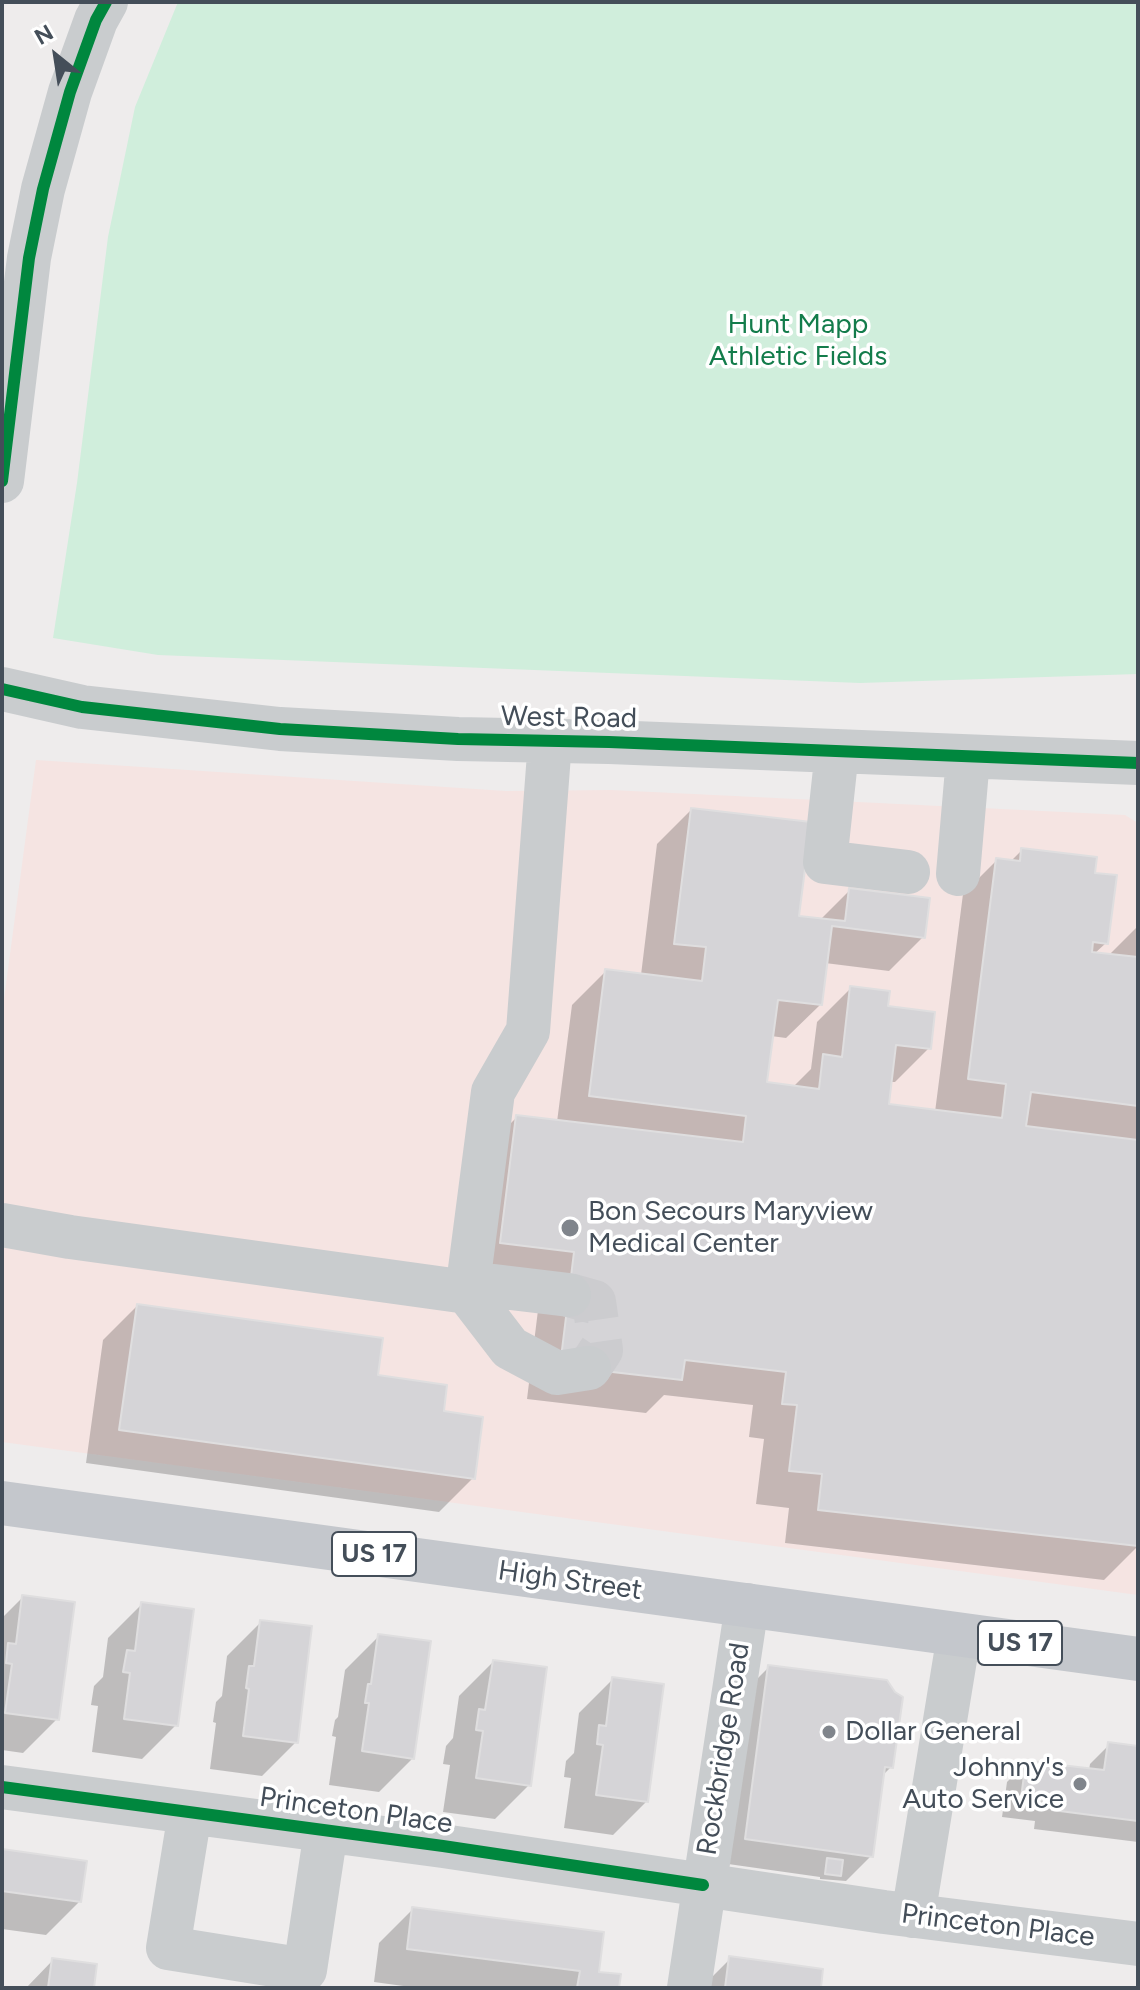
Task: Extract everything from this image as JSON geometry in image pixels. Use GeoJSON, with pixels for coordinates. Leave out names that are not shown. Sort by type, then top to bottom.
{"type":"FeatureCollection","features":[{"type":"Feature","properties":{"kind":"main road","name":"High Street"},"geometry":{"type":"LineString","coordinates":[[2,1503],[1138,1659]]}},
{"type":"Feature","properties":{"kind":"street"},"geometry":{"type":"LineString","coordinates":[[2,481],[29,258],[43,189],[70,92],[96,20],[106,2]]}},
{"type":"Feature","properties":{"kind":"street","name":"West Road"},"geometry":{"type":"LineString","coordinates":[[2,689],[82,707],[269,728],[458,739],[1138,763]]}},
{"type":"Feature","properties":{"kind":"street"},"geometry":{"type":"LineString","coordinates":[[550,741],[528,1031],[493,1092],[467,1292],[510,1348],[557,1373],[589,1368]]}},
{"type":"Feature","properties":{"kind":"street"},"geometry":{"type":"LineString","coordinates":[[837,751],[825,862],[908,872]]}},
{"type":"Feature","properties":{"kind":"street"},"geometry":{"type":"LineString","coordinates":[[958,874],[968,758]]}},
{"type":"Feature","properties":{"kind":"street"},"geometry":{"type":"LineString","coordinates":[[2,1225],[59,1236],[467,1292],[494,1286],[569,1295]]}},
{"type":"Feature","properties":{"kind":"street","name":"Rockbridge Road"},"geometry":{"type":"LineString","coordinates":[[689,1988],[747,1605]]}},
{"type":"Feature","properties":{"kind":"street"},"geometry":{"type":"LineString","coordinates":[[913,1916],[959,1635]]}},
{"type":"Feature","properties":{"kind":"street","name":"Princeton Place"},"geometry":{"type":"LineString","coordinates":[[2,1787],[913,1916],[1138,1944]]}},
{"type":"Feature","properties":{"kind":"street"},"geometry":{"type":"LineString","coordinates":[[190,1813],[168,1948],[305,1970],[326,1831]]}},
{"type":"Feature","properties":{"kind":"shaded area","name":"Bon Secours Maryview Medical Center"},"geometry":{"type":"Polygon","coordinates":[[[36,760],[506,791],[611,790],[1125,815],[1138,823],[1138,1595],[2,1442],[2,1014],[36,760]]]}},
{"type":"Feature","properties":{"kind":"green space","name":"Hunt Mapp Athletic Fields"},"geometry":{"type":"Polygon","coordinates":[[[178,2],[1138,2],[1138,674],[860,683],[158,655],[53,638],[77,483],[108,237],[135,107],[178,2]]]}},
{"type":"Feature","properties":{"kind":"building"},"geometry":{"type":"Polygon","coordinates":[[[691,808],[811,822],[799,916],[845,921],[849,888],[930,898],[925,938],[832,926],[822,1005],[778,1000],[767,1082],[819,1089],[823,1054],[842,1057],[850,986],[890,991],[888,1006],[935,1012],[931,1049],[896,1045],[889,1104],[1002,1118],[1006,1084],[968,1079],[996,858],[1020,861],[1021,848],[1097,857],[1095,873],[1117,875],[1108,944],[1093,942],[1092,952],[1138,957],[1138,1106],[1031,1092],[1026,1126],[1138,1140],[1138,1546],[818,1510],[822,1474],[789,1471],[797,1405],[782,1404],[786,1372],[685,1360],[682,1380],[560,1366],[574,1252],[500,1243],[516,1115],[743,1142],[746,1116],[589,1096],[605,969],[702,981],[706,947],[674,944],[691,808]]]}},
{"type":"Feature","properties":{"kind":"building"},"geometry":{"type":"Polygon","coordinates":[[[137,1304],[383,1338],[378,1375],[447,1385],[444,1411],[483,1417],[475,1479],[119,1430],[137,1304]]]}},
{"type":"Feature","properties":{"kind":"building"},"geometry":{"type":"Polygon","coordinates":[[[22,1595],[75,1602],[59,1720],[5,1713],[12,1664],[6,1663],[8,1643],[16,1644],[22,1595]]]}},
{"type":"Feature","properties":{"kind":"building"},"geometry":{"type":"Polygon","coordinates":[[[141,1602],[194,1609],[178,1726],[124,1719],[130,1673],[123,1672],[127,1650],[135,1651],[141,1602]]]}},
{"type":"Feature","properties":{"kind":"building"},"geometry":{"type":"Polygon","coordinates":[[[260,1620],[312,1626],[298,1743],[243,1736],[249,1666],[254,1666],[260,1620]]]}},
{"type":"Feature","properties":{"kind":"building"},"geometry":{"type":"Polygon","coordinates":[[[378,1634],[431,1641],[414,1759],[362,1751],[369,1703],[365,1703],[378,1634]]]}},
{"type":"Feature","properties":{"kind":"building"},"geometry":{"type":"Polygon","coordinates":[[[493,1660],[547,1667],[531,1786],[476,1778],[483,1731],[476,1730],[479,1709],[485,1710],[493,1660]]]}},
{"type":"Feature","properties":{"kind":"building","name":"Dollar General"},"geometry":{"type":"Polygon","coordinates":[[[768,1665],[887,1680],[903,1697],[893,1768],[885,1767],[873,1857],[745,1839],[768,1665]]]}},
{"type":"Feature","properties":{"kind":"building"},"geometry":{"type":"Polygon","coordinates":[[[612,1677],[664,1684],[648,1802],[596,1795],[603,1745],[597,1744],[599,1725],[606,1726],[612,1677]]]}},
{"type":"Feature","properties":{"kind":"building","name":"Johnny's Auto Service"},"geometry":{"type":"Polygon","coordinates":[[[1108,1742],[1138,1746],[1138,1821],[1052,1810],[1053,1802],[1021,1798],[1026,1761],[1104,1770],[1108,1742]]]}},
{"type":"Feature","properties":{"kind":"building"},"geometry":{"type":"Polygon","coordinates":[[[2,1849],[87,1861],[81,1902],[2,1891],[2,1849]]]}},
{"type":"Feature","properties":{"kind":"building"},"geometry":{"type":"Polygon","coordinates":[[[827,1858],[843,1860],[841,1876],[825,1874],[827,1858]]]}},
{"type":"Feature","properties":{"kind":"building"},"geometry":{"type":"Polygon","coordinates":[[[412,1907],[604,1932],[599,1972],[621,1974],[619,1988],[577,1988],[580,1971],[407,1949],[412,1907]]]}},
{"type":"Feature","properties":{"kind":"building"},"geometry":{"type":"Polygon","coordinates":[[[729,1956],[823,1969],[821,1988],[725,1988],[729,1956]]]}},
{"type":"Feature","properties":{"kind":"building"},"geometry":{"type":"Polygon","coordinates":[[[52,1958],[97,1964],[94,1988],[48,1988],[52,1958]]]}},
{"type":"Feature","properties":{"kind":"tunnel"},"geometry":{"type":"LineString","coordinates":[[569,1295],[594,1302],[601,1350],[589,1368]]}},
{"type":"Feature","properties":{"kind":"cycle path"},"geometry":{"type":"LineString","coordinates":[[2,481],[29,258],[43,189],[70,92],[96,20],[106,2]]}},
{"type":"Feature","properties":{"kind":"cycle path"},"geometry":{"type":"LineString","coordinates":[[2,689],[82,707],[280,729],[458,739],[1138,763]]}},
{"type":"Feature","properties":{"kind":"cycle path"},"geometry":{"type":"LineString","coordinates":[[2,1787],[443,1846],[703,1885]]}},
{"type":"Feature","properties":{"kind":"place","name":"Bon Secours Maryview Medical Center"},"geometry":{"type":"Point","coordinates":[570,1228]}},
{"type":"Feature","properties":{"kind":"place","name":"Dollar General"},"geometry":{"type":"Point","coordinates":[829,1732]}},
{"type":"Feature","properties":{"kind":"place","name":"Johnny's Auto Service"},"geometry":{"type":"Point","coordinates":[1080,1784]}}]}
